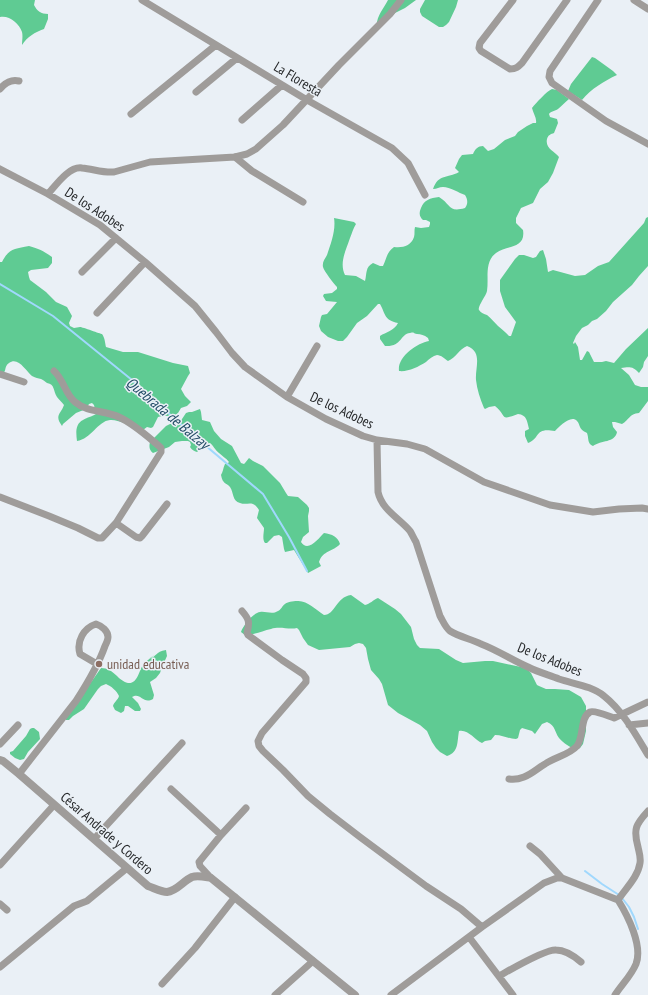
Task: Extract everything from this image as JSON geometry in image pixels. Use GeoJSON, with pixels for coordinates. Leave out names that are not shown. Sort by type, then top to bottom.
{"type":"FeatureCollection","features":[{"type":"Feature","properties":{"kind":"street","name":"La Floresta"},"geometry":{"type":"LineString","coordinates":[[142,0],[307,100],[392,148],[408,163],[425,195]]}},
{"type":"Feature","properties":{"kind":"street"},"geometry":{"type":"LineString","coordinates":[[48,194],[73,169],[80,168],[108,173],[150,162],[235,157],[247,154],[256,149],[283,125],[339,65],[390,14],[401,0]]}},
{"type":"Feature","properties":{"kind":"street"},"geometry":{"type":"LineString","coordinates":[[513,0],[480,43],[479,48],[481,51],[510,69],[517,68],[522,63],[567,0]]}},
{"type":"Feature","properties":{"kind":"street"},"geometry":{"type":"LineString","coordinates":[[598,0],[550,71],[549,77],[552,83],[606,121],[648,144]]}},
{"type":"Feature","properties":{"kind":"street"},"geometry":{"type":"LineString","coordinates":[[634,0],[648,9]]}},
{"type":"Feature","properties":{"kind":"street"},"geometry":{"type":"LineString","coordinates":[[131,114],[216,45]]}},
{"type":"Feature","properties":{"kind":"street"},"geometry":{"type":"LineString","coordinates":[[196,92],[237,58]]}},
{"type":"Feature","properties":{"kind":"street"},"geometry":{"type":"LineString","coordinates":[[0,89],[4,84],[10,81],[19,81]]}},
{"type":"Feature","properties":{"kind":"street"},"geometry":{"type":"LineString","coordinates":[[242,120],[282,85]]}},
{"type":"Feature","properties":{"kind":"street"},"geometry":{"type":"LineString","coordinates":[[235,157],[252,171],[303,202]]}},
{"type":"Feature","properties":{"kind":"street","name":"De los Adobes"},"geometry":{"type":"LineString","coordinates":[[0,169],[48,194],[100,225],[195,306],[232,353],[257,377],[287,397],[326,419],[363,436],[377,440],[379,498],[410,531],[416,542],[440,616],[450,631],[528,667],[594,690],[604,696],[621,714],[648,755]]}},
{"type":"Feature","properties":{"kind":"street"},"geometry":{"type":"LineString","coordinates":[[82,272],[116,238]]}},
{"type":"Feature","properties":{"kind":"street"},"geometry":{"type":"LineString","coordinates":[[97,313],[145,262]]}},
{"type":"Feature","properties":{"kind":"street"},"geometry":{"type":"LineString","coordinates":[[287,397],[317,346]]}},
{"type":"Feature","properties":{"kind":"street"},"geometry":{"type":"LineString","coordinates":[[0,497],[78,528],[98,538],[102,538],[116,523],[161,452],[161,448],[118,416],[110,413],[93,411],[74,402],[54,371]]}},
{"type":"Feature","properties":{"kind":"street"},"geometry":{"type":"LineString","coordinates":[[0,374],[24,382]]}},
{"type":"Feature","properties":{"kind":"street"},"geometry":{"type":"LineString","coordinates":[[377,440],[407,444],[425,449],[484,482],[550,505],[592,512],[619,509],[648,509]]}},
{"type":"Feature","properties":{"kind":"street"},"geometry":{"type":"LineString","coordinates":[[116,523],[136,537],[140,538],[167,504]]}},
{"type":"Feature","properties":{"kind":"street"},"geometry":{"type":"LineString","coordinates":[[242,611],[246,615],[249,622],[248,635],[303,674],[306,678],[306,682],[262,733],[258,741],[259,746],[308,796],[330,814],[411,875],[461,909],[482,927]]}},
{"type":"Feature","properties":{"kind":"street"},"geometry":{"type":"LineString","coordinates":[[19,774],[76,701],[97,664],[108,637],[104,629],[96,624],[86,629],[79,644],[79,649],[80,654],[97,664]]}},
{"type":"Feature","properties":{"kind":"street"},"geometry":{"type":"LineString","coordinates":[[509,779],[515,780],[532,774],[551,760],[572,750],[580,739],[584,718],[588,713],[592,712],[614,718],[648,702]]}},
{"type":"Feature","properties":{"kind":"street"},"geometry":{"type":"LineString","coordinates":[[629,725],[648,724]]}},
{"type":"Feature","properties":{"kind":"street"},"geometry":{"type":"LineString","coordinates":[[0,744],[18,725]]}},
{"type":"Feature","properties":{"kind":"street"},"geometry":{"type":"LineString","coordinates":[[94,839],[182,743]]}},
{"type":"Feature","properties":{"kind":"street","name":"César Andrade y Cordero"},"geometry":{"type":"LineString","coordinates":[[0,760],[19,774],[148,886],[167,892],[173,890],[192,877],[199,876],[211,878]]}},
{"type":"Feature","properties":{"kind":"street"},"geometry":{"type":"LineString","coordinates":[[171,789],[221,835]]}},
{"type":"Feature","properties":{"kind":"street"},"geometry":{"type":"LineString","coordinates":[[0,865],[54,805]]}},
{"type":"Feature","properties":{"kind":"street"},"geometry":{"type":"LineString","coordinates":[[246,808],[199,862],[200,866],[211,878],[356,995]]}},
{"type":"Feature","properties":{"kind":"street"},"geometry":{"type":"LineString","coordinates":[[619,899],[637,872],[640,864],[640,856],[635,838],[636,826],[640,819],[648,811]]}},
{"type":"Feature","properties":{"kind":"street"},"geometry":{"type":"LineString","coordinates":[[530,846],[562,878]]}},
{"type":"Feature","properties":{"kind":"street"},"geometry":{"type":"LineString","coordinates":[[0,967],[74,906],[86,901],[127,868]]}},
{"type":"Feature","properties":{"kind":"street"},"geometry":{"type":"LineString","coordinates":[[391,995],[544,883],[557,878],[562,878],[619,899],[635,934],[638,946],[636,963],[633,970],[615,995]]}},
{"type":"Feature","properties":{"kind":"street"},"geometry":{"type":"LineString","coordinates":[[162,984],[200,942],[235,897]]}},
{"type":"Feature","properties":{"kind":"street"},"geometry":{"type":"LineString","coordinates":[[0,904],[7,910]]}},
{"type":"Feature","properties":{"kind":"street"},"geometry":{"type":"LineString","coordinates":[[469,937],[513,995]]}},
{"type":"Feature","properties":{"kind":"street"},"geometry":{"type":"LineString","coordinates":[[499,976],[546,952],[555,949],[566,951],[581,962]]}},
{"type":"Feature","properties":{"kind":"street"},"geometry":{"type":"LineString","coordinates":[[276,995],[313,961]]}},
{"type":"Feature","properties":{"kind":"green space"},"geometry":{"type":"Polygon","coordinates":[[[0,0],[35,0],[34,5],[38,10],[41,13],[48,14],[48,19],[44,29],[32,35],[22,45],[22,34],[19,26],[10,18],[0,17],[0,0]]]}},
{"type":"Feature","properties":{"kind":"green space"},"geometry":{"type":"Polygon","coordinates":[[[388,0],[416,0],[395,13],[383,25],[377,28],[377,21],[388,0]]]}},
{"type":"Feature","properties":{"kind":"green space"},"geometry":{"type":"Polygon","coordinates":[[[425,0],[458,0],[449,22],[443,27],[439,27],[422,16],[420,9],[425,0]]]}},
{"type":"Feature","properties":{"kind":"green space"},"geometry":{"type":"Polygon","coordinates":[[[592,57],[617,75],[589,92],[582,100],[568,91],[571,84],[592,57]]]}},
{"type":"Feature","properties":{"kind":"green space"},"geometry":{"type":"Polygon","coordinates":[[[552,89],[557,90],[569,99],[558,109],[549,114],[550,117],[557,119],[558,123],[554,133],[547,138],[547,145],[559,157],[548,182],[540,189],[533,203],[521,208],[516,218],[516,223],[523,230],[522,240],[515,246],[500,250],[492,257],[488,266],[487,291],[480,304],[479,310],[487,315],[509,336],[511,336],[516,322],[505,307],[500,291],[500,280],[519,255],[533,258],[543,250],[548,272],[553,270],[575,276],[585,275],[598,266],[609,262],[648,217],[648,266],[632,285],[613,302],[606,311],[597,319],[582,328],[573,343],[574,344],[575,342],[578,347],[580,360],[582,360],[587,351],[594,362],[606,361],[614,363],[648,328],[648,356],[639,373],[635,369],[626,367],[621,368],[629,375],[635,385],[648,387],[648,401],[639,413],[631,416],[622,424],[612,422],[613,427],[617,432],[614,438],[593,446],[589,442],[587,433],[581,429],[578,422],[574,419],[568,420],[555,431],[544,430],[528,443],[525,436],[525,431],[529,429],[526,419],[523,416],[518,414],[504,417],[495,406],[485,409],[476,383],[477,356],[472,349],[467,346],[448,361],[437,355],[409,370],[399,371],[399,366],[404,356],[424,342],[429,341],[424,335],[412,333],[404,336],[395,345],[385,346],[380,339],[380,336],[392,330],[398,323],[388,319],[380,304],[378,304],[367,316],[357,323],[343,341],[338,341],[328,337],[321,331],[319,326],[322,315],[327,314],[337,302],[326,301],[323,296],[324,294],[332,293],[337,289],[323,267],[333,236],[334,218],[354,222],[356,224],[344,256],[343,270],[345,275],[356,276],[365,281],[367,269],[370,265],[373,263],[383,266],[391,249],[394,247],[403,247],[413,240],[415,227],[429,227],[430,222],[423,220],[420,214],[422,205],[426,201],[439,197],[452,209],[465,208],[467,205],[467,199],[465,195],[446,187],[433,189],[435,184],[441,178],[459,172],[455,168],[462,155],[473,154],[477,148],[481,146],[488,151],[494,149],[505,140],[515,136],[527,126],[536,123],[532,108],[552,89]]]}},
{"type":"Feature","properties":{"kind":"green space"},"geometry":{"type":"Polygon","coordinates":[[[29,246],[41,250],[52,257],[52,263],[48,268],[31,270],[28,272],[29,277],[30,280],[56,302],[67,307],[72,316],[69,323],[70,326],[74,328],[81,327],[102,334],[106,347],[123,352],[138,352],[188,366],[190,373],[181,389],[191,402],[187,406],[181,408],[174,416],[158,417],[151,428],[147,427],[143,430],[121,422],[110,420],[102,423],[82,440],[77,441],[77,426],[83,420],[96,414],[92,403],[89,404],[86,409],[76,413],[62,426],[58,417],[64,405],[57,397],[54,388],[50,384],[42,379],[32,376],[16,361],[9,363],[4,372],[0,375],[0,262],[2,262],[7,254],[13,250],[29,246]]]}},
{"type":"Feature","properties":{"kind":"green space"},"geometry":{"type":"Polygon","coordinates":[[[200,409],[202,420],[210,422],[214,431],[221,439],[232,446],[241,463],[244,464],[249,458],[263,466],[280,483],[288,496],[298,497],[307,505],[309,508],[309,532],[303,537],[301,542],[304,545],[307,546],[313,544],[324,533],[332,535],[338,539],[340,544],[323,555],[319,562],[321,566],[308,573],[294,550],[285,552],[282,537],[279,535],[274,536],[267,543],[265,543],[263,538],[264,528],[257,518],[259,510],[252,504],[243,504],[234,499],[230,487],[224,482],[221,475],[225,464],[229,462],[210,443],[206,444],[197,452],[190,447],[190,442],[188,441],[175,442],[169,447],[153,453],[151,451],[149,446],[150,442],[166,426],[180,422],[186,413],[200,409]]]}},
{"type":"Feature","properties":{"kind":"green space"},"geometry":{"type":"Polygon","coordinates":[[[351,595],[365,605],[378,598],[395,609],[411,627],[414,639],[420,648],[439,649],[463,663],[493,661],[521,667],[531,673],[539,686],[546,689],[569,690],[581,697],[586,706],[586,731],[583,744],[576,750],[569,746],[561,740],[553,727],[547,722],[542,724],[535,734],[532,731],[522,728],[518,738],[516,739],[495,735],[491,740],[482,743],[468,733],[459,731],[456,749],[447,756],[436,748],[427,731],[388,705],[382,684],[371,670],[366,648],[363,644],[359,643],[350,647],[319,650],[308,645],[297,628],[274,628],[248,635],[241,632],[251,617],[257,613],[276,612],[289,602],[304,602],[324,615],[331,612],[346,596],[351,595]]]}},
{"type":"Feature","properties":{"kind":"green space"},"geometry":{"type":"Polygon","coordinates":[[[166,650],[167,656],[160,673],[150,682],[154,695],[153,699],[147,701],[138,696],[132,697],[138,703],[141,709],[140,711],[135,711],[128,706],[125,706],[124,711],[121,713],[115,710],[113,706],[119,696],[114,689],[106,684],[98,689],[84,709],[69,720],[66,720],[101,668],[113,672],[125,682],[131,683],[138,676],[145,662],[155,654],[150,659],[158,653],[166,650]]]}},
{"type":"Feature","properties":{"kind":"green space"},"geometry":{"type":"Polygon","coordinates":[[[32,728],[39,732],[40,739],[28,752],[24,759],[20,760],[15,758],[10,754],[10,752],[13,751],[32,728]]]}},
{"type":"Feature","properties":{"kind":"waterway","name":"Quebrada de Balzay"},"geometry":{"type":"LineString","coordinates":[[0,284],[53,316],[132,380],[187,430],[263,494],[289,537],[307,571]]}},
{"type":"Feature","properties":{"kind":"waterway"},"geometry":{"type":"LineString","coordinates":[[585,871],[619,895]]}},
{"type":"Feature","properties":{"kind":"waterway"},"geometry":{"type":"LineString","coordinates":[[622,898],[629,907],[638,929]]}},
{"type":"Feature","properties":{"kind":"place","name":"unidad educativa"},"geometry":{"type":"Point","coordinates":[99,664]}}]}
